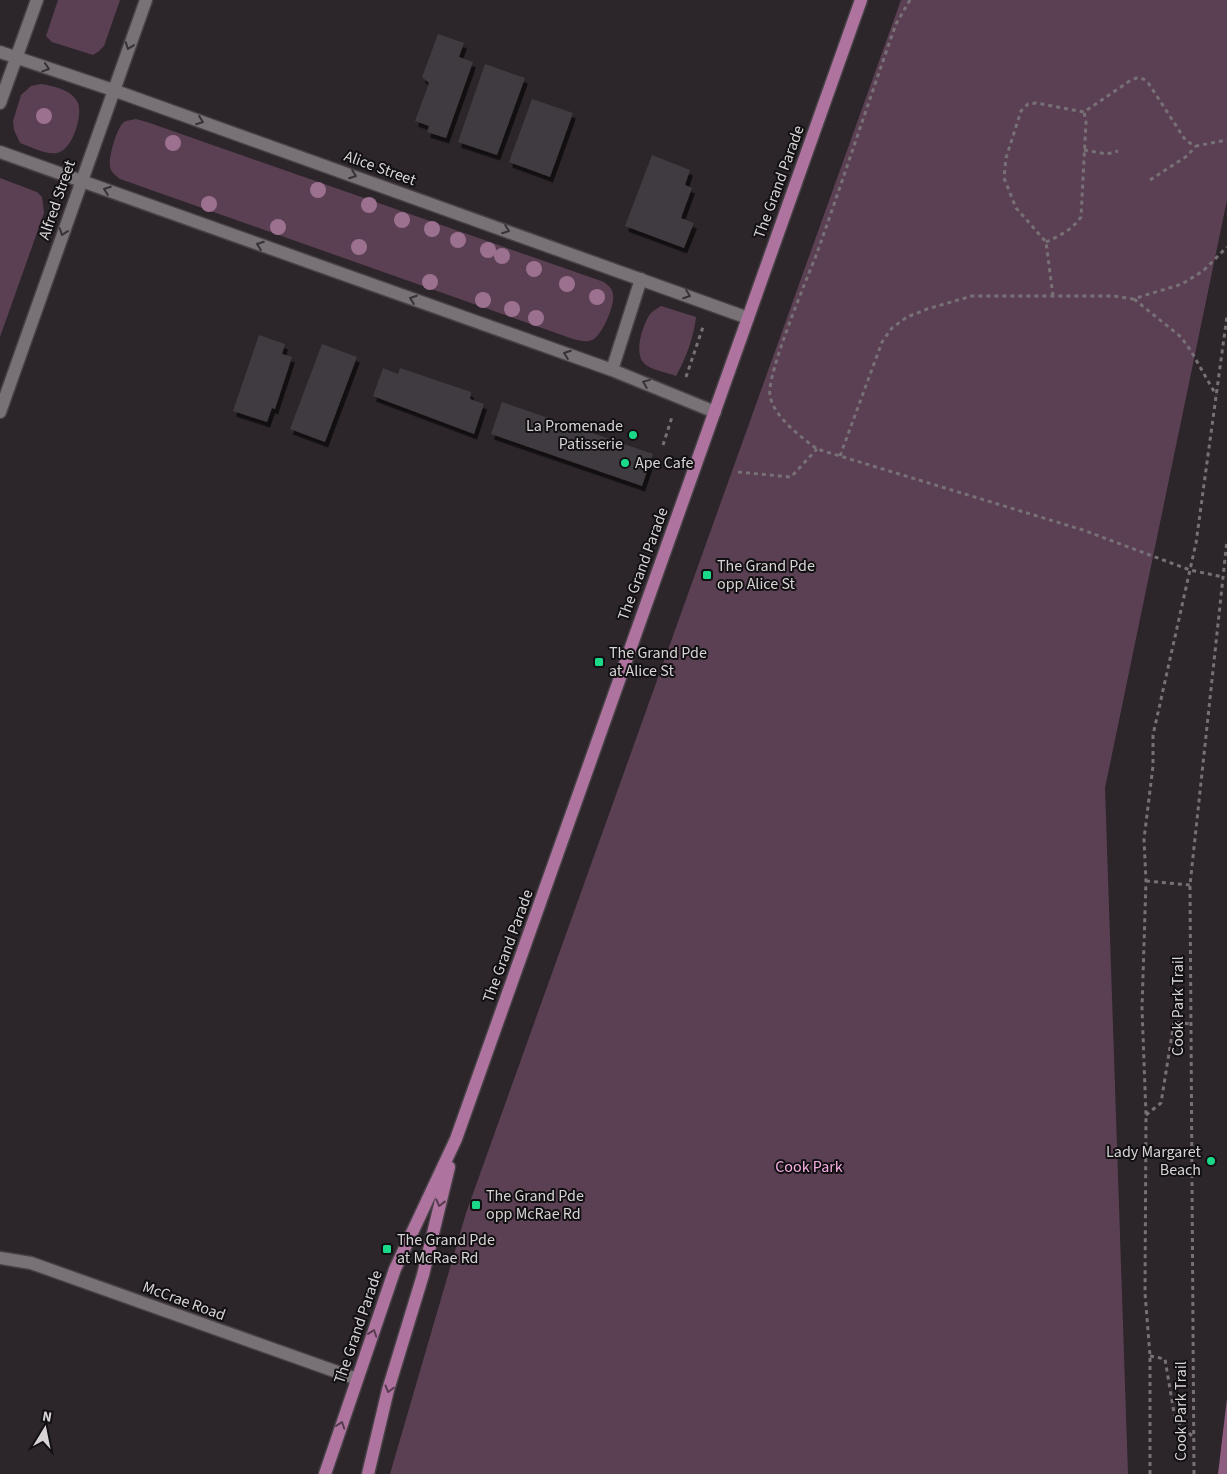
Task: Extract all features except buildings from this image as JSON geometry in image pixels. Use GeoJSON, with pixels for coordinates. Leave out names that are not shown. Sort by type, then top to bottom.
{"type":"FeatureCollection","features":[{"type":"Feature","properties":{"kind":"main road","name":"The Grand Parade"},"geometry":{"type":"LineString","coordinates":[[325,1474],[395,1268],[456,1139],[861,0]]}},
{"type":"Feature","properties":{"kind":"main road","name":"The Grand Parade"},"geometry":{"type":"LineString","coordinates":[[368,1474],[388,1390],[423,1275],[456,1139]]}},
{"type":"Feature","properties":{"kind":"street"},"geometry":{"type":"LineString","coordinates":[[0,103],[37,0]]}},
{"type":"Feature","properties":{"kind":"street","name":"Alfred Street"},"geometry":{"type":"LineString","coordinates":[[0,412],[146,0]]}},
{"type":"Feature","properties":{"kind":"street","name":"Alice Street"},"geometry":{"type":"LineString","coordinates":[[0,52],[114,90],[748,318]]}},
{"type":"Feature","properties":{"kind":"street"},"geometry":{"type":"LineString","coordinates":[[0,152],[612,370],[715,412]]}},
{"type":"Feature","properties":{"kind":"street"},"geometry":{"type":"LineString","coordinates":[[612,370],[641,279]]}},
{"type":"Feature","properties":{"kind":"street","name":"McCrae Road"},"geometry":{"type":"LineString","coordinates":[[0,1258],[31,1263],[357,1379]]}},
{"type":"Feature","properties":{"kind":"path"},"geometry":{"type":"LineString","coordinates":[[910,0],[896,24],[821,242],[777,362],[770,394],[777,411],[795,432],[817,449],[1083,530],[1190,570],[1223,577]]}},
{"type":"Feature","properties":{"kind":"path"},"geometry":{"type":"LineString","coordinates":[[1052,296],[1046,242],[1016,208],[1004,178],[1006,158],[1021,112],[1028,104],[1036,103],[1084,112],[1128,82],[1135,78],[1141,78],[1147,81],[1186,141],[1196,146]]}},
{"type":"Feature","properties":{"kind":"path"},"geometry":{"type":"LineString","coordinates":[[1046,242],[1064,234],[1081,217],[1086,122],[1084,112]]}},
{"type":"Feature","properties":{"kind":"path"},"geometry":{"type":"LineString","coordinates":[[1150,180],[1187,156],[1196,146],[1227,140]]}},
{"type":"Feature","properties":{"kind":"path"},"geometry":{"type":"LineString","coordinates":[[1084,150],[1108,154],[1118,151]]}},
{"type":"Feature","properties":{"kind":"path"},"geometry":{"type":"LineString","coordinates":[[840,456],[882,342],[892,328],[907,317],[972,296],[1114,296],[1133,298],[1182,284],[1203,271],[1227,247]]}},
{"type":"Feature","properties":{"kind":"path"},"geometry":{"type":"LineString","coordinates":[[1133,298],[1180,337],[1191,351],[1216,395]]}},
{"type":"Feature","properties":{"kind":"path"},"geometry":{"type":"LineString","coordinates":[[1150,1474],[1150,1356],[1145,1293],[1146,1115],[1142,1008],[1146,881],[1144,839],[1153,766],[1153,735],[1201,515],[1227,316]]}},
{"type":"Feature","properties":{"kind":"path"},"geometry":{"type":"LineString","coordinates":[[686,376],[706,320]]}},
{"type":"Feature","properties":{"kind":"path"},"geometry":{"type":"LineString","coordinates":[[663,444],[679,397]]}},
{"type":"Feature","properties":{"kind":"path"},"geometry":{"type":"LineString","coordinates":[[738,472],[791,477],[817,449]]}},
{"type":"Feature","properties":{"kind":"path","name":"Cook Park Trail"},"geometry":{"type":"LineString","coordinates":[[1194,1474],[1190,885],[1227,540]]}},
{"type":"Feature","properties":{"kind":"path"},"geometry":{"type":"LineString","coordinates":[[1146,881],[1190,885]]}},
{"type":"Feature","properties":{"kind":"path"},"geometry":{"type":"LineString","coordinates":[[1146,1115],[1162,1103],[1174,1022],[1191,1024]]}},
{"type":"Feature","properties":{"kind":"path"},"geometry":{"type":"LineString","coordinates":[[1150,1356],[1165,1359],[1175,1419],[1194,1438]]}},
{"type":"Feature","properties":{"kind":"green space"},"geometry":{"type":"Polygon","coordinates":[[[58,0],[120,0],[104,46],[99,51],[93,55],[52,42],[46,36],[58,0]]]}},
{"type":"Feature","properties":{"kind":"green space","name":"Cook Park"},"geometry":{"type":"Polygon","coordinates":[[[901,0],[1227,0],[1227,200],[1105,788],[1128,1474],[390,1474],[466,1213],[901,0]]]}},
{"type":"Feature","properties":{"kind":"green space"},"geometry":{"type":"Polygon","coordinates":[[[41,84],[57,87],[67,92],[78,103],[78,124],[72,140],[62,151],[57,153],[43,152],[20,143],[14,130],[13,121],[21,95],[31,86],[41,84]]]}},
{"type":"Feature","properties":{"kind":"green space"},"geometry":{"type":"Polygon","coordinates":[[[136,119],[604,282],[610,287],[613,295],[612,306],[607,320],[600,333],[592,340],[573,339],[120,179],[110,167],[112,150],[121,125],[126,121],[136,119]]]}},
{"type":"Feature","properties":{"kind":"green space"},"geometry":{"type":"Polygon","coordinates":[[[0,178],[37,192],[42,197],[44,213],[0,337],[0,178]]]}},
{"type":"Feature","properties":{"kind":"green space"},"geometry":{"type":"Polygon","coordinates":[[[661,306],[696,317],[689,347],[676,376],[649,367],[640,357],[639,344],[645,323],[651,313],[661,306]]]}},
{"type":"Feature","properties":{"kind":"shaded area"},"geometry":{"type":"Polygon","coordinates":[[[1227,1398],[1227,1474],[1218,1474],[1227,1398]]]}},
{"type":"Feature","properties":{"kind":"place","name":"La Promenade Patisserie"},"geometry":{"type":"Point","coordinates":[633,435]}},
{"type":"Feature","properties":{"kind":"place","name":"Ape Cafe"},"geometry":{"type":"Point","coordinates":[625,463]}},
{"type":"Feature","properties":{"kind":"place","name":"The Grand Pde opp Alice St"},"geometry":{"type":"Point","coordinates":[707,575]}},
{"type":"Feature","properties":{"kind":"place","name":"The Grand Pde at Alice St"},"geometry":{"type":"Point","coordinates":[599,662]}},
{"type":"Feature","properties":{"kind":"place","name":"Lady Margaret Beach"},"geometry":{"type":"Point","coordinates":[1211,1161]}},
{"type":"Feature","properties":{"kind":"place","name":"The Grand Pde opp McRae Rd"},"geometry":{"type":"Point","coordinates":[476,1205]}},
{"type":"Feature","properties":{"kind":"place","name":"The Grand Pde at McRae Rd"},"geometry":{"type":"Point","coordinates":[387,1249]}}]}
